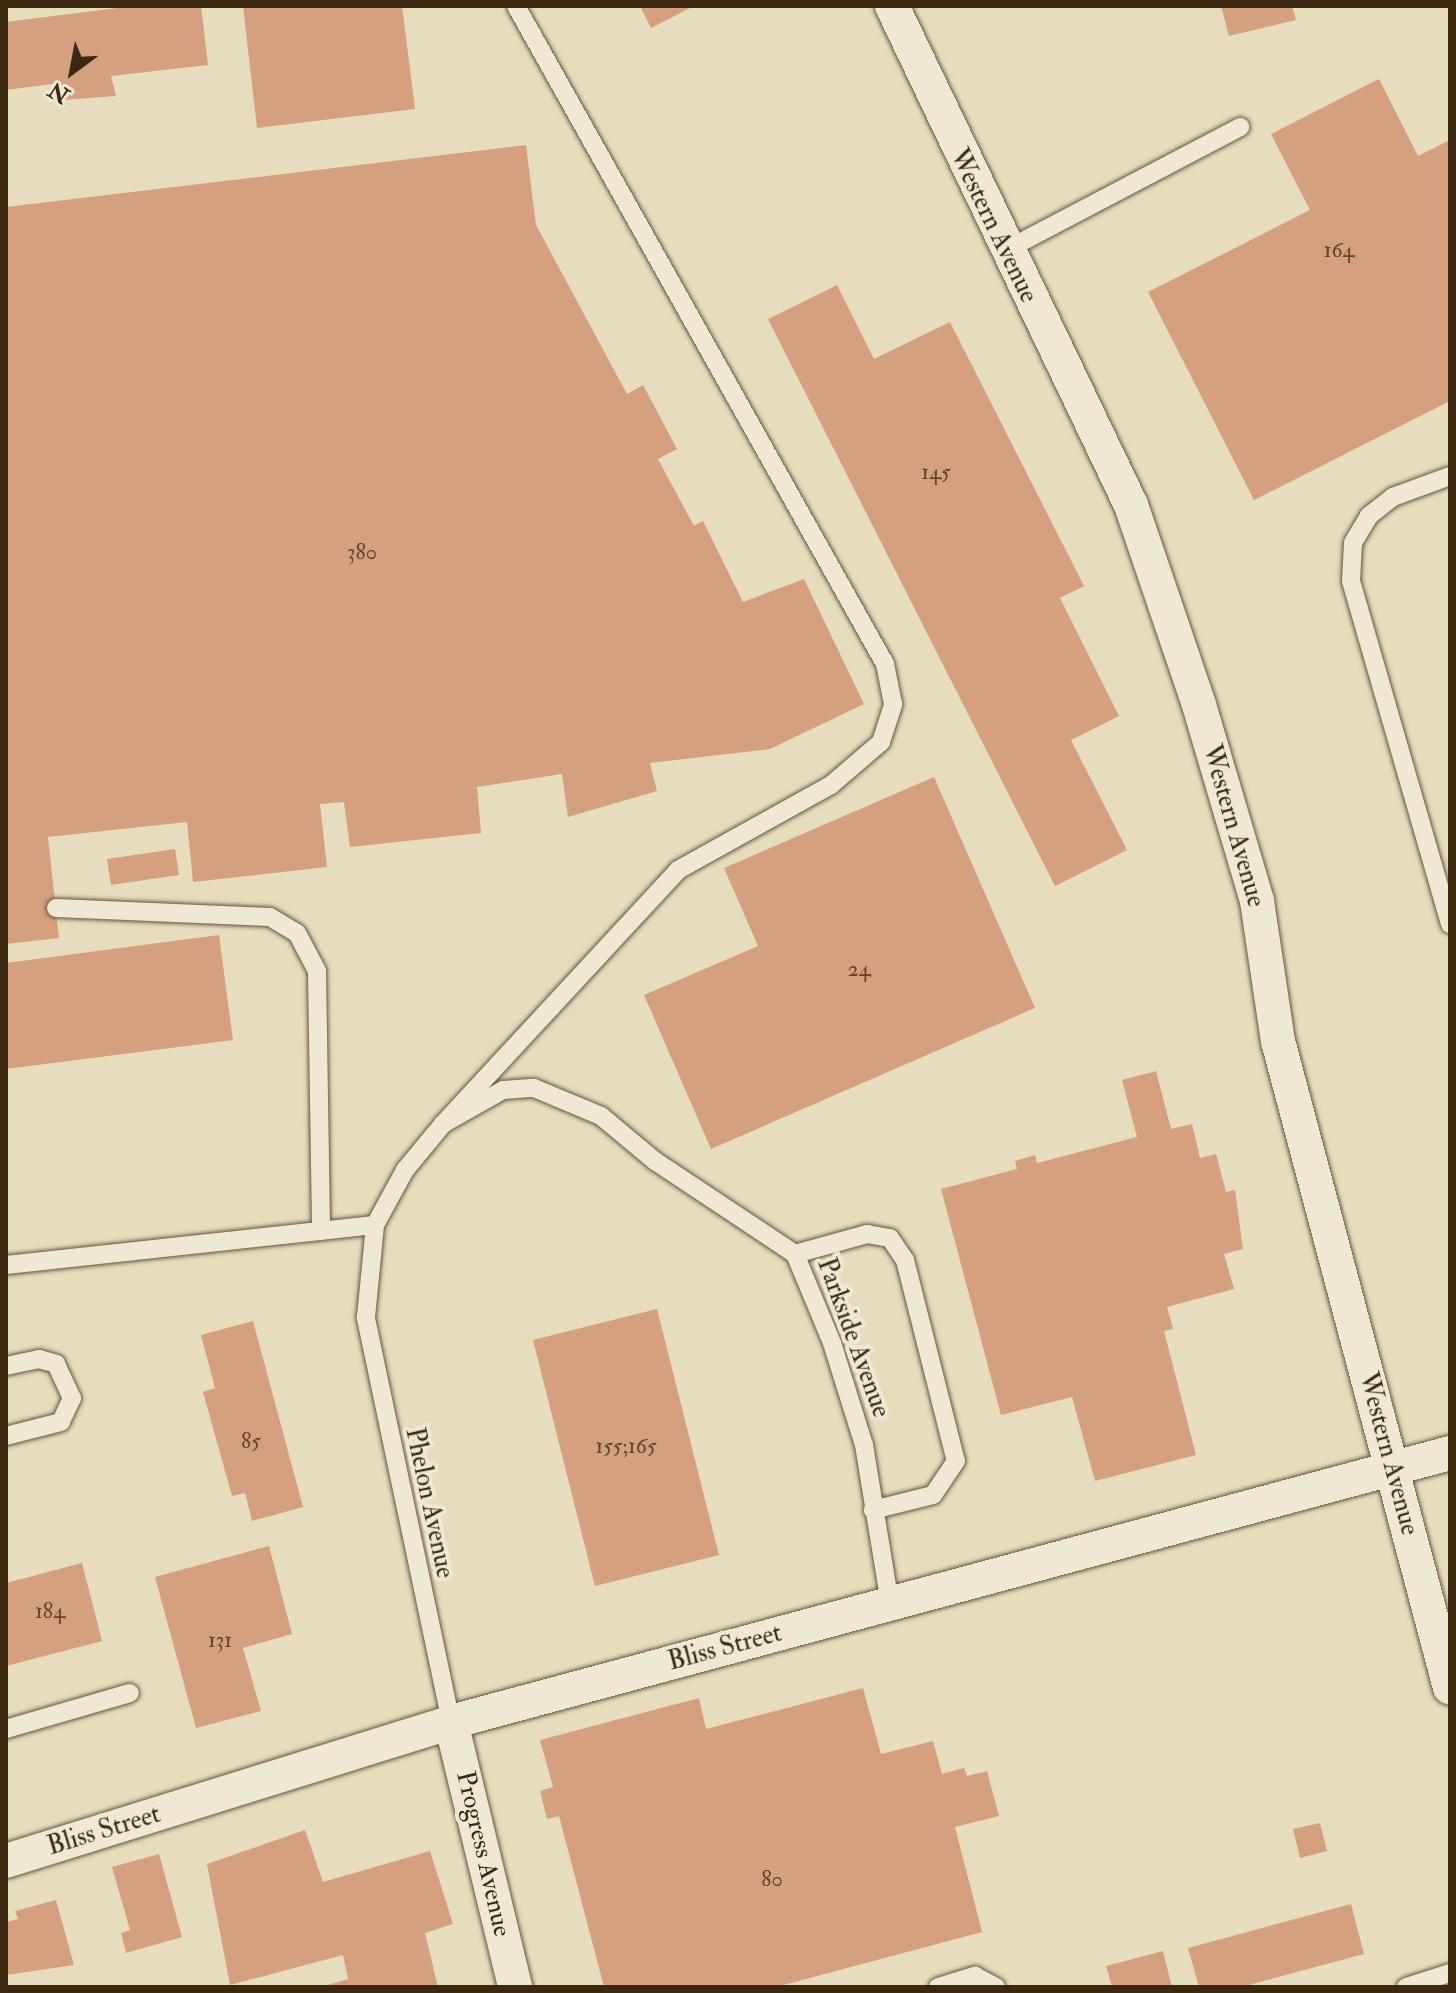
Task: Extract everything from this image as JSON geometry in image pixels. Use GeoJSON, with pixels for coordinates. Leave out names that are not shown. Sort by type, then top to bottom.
{"type":"FeatureCollection","features":[{"type":"Feature","properties":{"kind":"street","name":"Western Avenue"},"geometry":{"type":"LineString","coordinates":[[892,6],[1004,251],[1131,505],[1199,705],[1257,901],[1278,1041],[1450,1688]]}},
{"type":"Feature","properties":{"kind":"street","name":"Bliss Street"},"geometry":{"type":"LineString","coordinates":[[6,1861],[451,1722],[1450,1453]]}},
{"type":"Feature","properties":{"kind":"street","name":"Progress Avenue"},"geometry":{"type":"LineString","coordinates":[[451,1722],[515,1987]]}},
{"type":"Feature","properties":{"kind":"lane"},"geometry":{"type":"LineString","coordinates":[[6,1265],[375,1225],[405,1170],[443,1124],[678,870],[831,785],[881,742],[893,704],[885,664],[516,6]]}},
{"type":"Feature","properties":{"kind":"lane"},"geometry":{"type":"LineString","coordinates":[[1004,251],[1240,127]]}},
{"type":"Feature","properties":{"kind":"lane"},"geometry":{"type":"LineString","coordinates":[[1450,476],[1393,497],[1369,516],[1353,543],[1351,581],[1450,924]]}},
{"type":"Feature","properties":{"kind":"lane"},"geometry":{"type":"LineString","coordinates":[[56,908],[270,917],[297,933],[317,971],[321,1231]]}},
{"type":"Feature","properties":{"kind":"lane","name":"Parkside Avenue"},"geometry":{"type":"LineString","coordinates":[[443,1124],[503,1090],[534,1088],[601,1116],[655,1161],[795,1254],[832,1343],[864,1445],[890,1604]]}},
{"type":"Feature","properties":{"kind":"lane","name":"Phelon Avenue"},"geometry":{"type":"LineString","coordinates":[[375,1225],[366,1317],[389,1448],[451,1722]]}},
{"type":"Feature","properties":{"kind":"lane"},"geometry":{"type":"LineString","coordinates":[[795,1254],[867,1234],[890,1238],[905,1260],[956,1461],[933,1495],[873,1510]]}},
{"type":"Feature","properties":{"kind":"lane"},"geometry":{"type":"LineString","coordinates":[[6,1366],[39,1359],[56,1364],[72,1398],[61,1422],[6,1436]]}},
{"type":"Feature","properties":{"kind":"lane"},"geometry":{"type":"LineString","coordinates":[[6,1729],[130,1693]]}},
{"type":"Feature","properties":{"kind":"lane"},"geometry":{"type":"LineString","coordinates":[[1406,1987],[1450,1973]]}},
{"type":"Feature","properties":{"kind":"lane"},"geometry":{"type":"LineString","coordinates":[[938,1987],[975,1976],[996,1987]]}},
{"type":"Feature","properties":{"kind":"building"},"geometry":{"type":"Polygon","coordinates":[[[133,6],[201,6],[208,65],[111,76],[116,96],[63,100],[60,83],[6,90],[6,22],[133,6]]]}},
{"type":"Feature","properties":{"kind":"building"},"geometry":{"type":"Polygon","coordinates":[[[243,6],[402,6],[415,109],[257,128],[243,6]]]}},
{"type":"Feature","properties":{"kind":"building"},"geometry":{"type":"Polygon","coordinates":[[[640,6],[694,6],[651,28],[640,6]]]}},
{"type":"Feature","properties":{"kind":"building"},"geometry":{"type":"Polygon","coordinates":[[[1221,6],[1292,6],[1296,20],[1229,36],[1221,6]]]}},
{"type":"Feature","properties":{"kind":"building"},"geometry":{"type":"Polygon","coordinates":[[[1379,79],[1418,156],[1450,140],[1450,401],[1254,500],[1148,292],[1310,210],[1271,134],[1379,79]]]}},
{"type":"Feature","properties":{"kind":"building"},"geometry":{"type":"Polygon","coordinates":[[[526,145],[536,225],[627,394],[643,385],[677,449],[658,459],[694,526],[703,521],[743,602],[804,579],[864,704],[770,749],[650,763],[657,791],[568,817],[562,774],[477,787],[481,833],[350,847],[344,802],[320,804],[327,867],[193,882],[187,822],[48,837],[59,938],[6,944],[6,207],[526,145]]]}},
{"type":"Feature","properties":{"kind":"building"},"geometry":{"type":"Polygon","coordinates":[[[837,285],[874,359],[950,322],[1084,586],[1060,598],[1119,716],[1071,740],[1127,850],[1055,886],[768,319],[837,285]]]}},
{"type":"Feature","properties":{"kind":"building"},"geometry":{"type":"Polygon","coordinates":[[[934,777],[1035,1008],[711,1149],[644,995],[758,946],[724,868],[934,777]]]}},
{"type":"Feature","properties":{"kind":"building"},"geometry":{"type":"Polygon","coordinates":[[[175,849],[179,875],[111,885],[107,859],[175,849]]]}},
{"type":"Feature","properties":{"kind":"building"},"geometry":{"type":"Polygon","coordinates":[[[219,935],[233,1040],[6,1069],[6,963],[219,935]]]}},
{"type":"Feature","properties":{"kind":"building"},"geometry":{"type":"Polygon","coordinates":[[[1156,1071],[1171,1129],[1192,1124],[1200,1158],[1216,1154],[1226,1192],[1235,1190],[1243,1249],[1224,1254],[1234,1289],[1167,1307],[1173,1329],[1164,1331],[1196,1455],[1095,1481],[1072,1397],[1001,1415],[941,1189],[1017,1169],[1015,1161],[1035,1155],[1037,1163],[1137,1137],[1122,1080],[1156,1071]]]}},
{"type":"Feature","properties":{"kind":"building"},"geometry":{"type":"Polygon","coordinates":[[[657,1309],[719,1555],[595,1586],[533,1340],[657,1309]]]}},
{"type":"Feature","properties":{"kind":"building"},"geometry":{"type":"Polygon","coordinates":[[[253,1321],[303,1507],[252,1521],[245,1493],[232,1496],[203,1392],[215,1388],[201,1335],[253,1321]]]}},
{"type":"Feature","properties":{"kind":"building"},"geometry":{"type":"Polygon","coordinates":[[[269,1546],[292,1634],[243,1648],[261,1711],[196,1728],[155,1577],[269,1546]]]}},
{"type":"Feature","properties":{"kind":"building"},"geometry":{"type":"Polygon","coordinates":[[[82,1563],[102,1641],[6,1666],[6,1583],[82,1563]]]}},
{"type":"Feature","properties":{"kind":"building"},"geometry":{"type":"Polygon","coordinates":[[[863,1688],[881,1754],[933,1741],[942,1774],[964,1768],[967,1776],[987,1771],[999,1816],[955,1827],[982,1932],[776,1987],[604,1987],[559,1816],[547,1819],[540,1791],[553,1787],[540,1740],[699,1698],[706,1729],[863,1688]]]}},
{"type":"Feature","properties":{"kind":"building"},"geometry":{"type":"Polygon","coordinates":[[[1320,1823],[1327,1851],[1300,1858],[1293,1829],[1320,1823]]]}},
{"type":"Feature","properties":{"kind":"building"},"geometry":{"type":"Polygon","coordinates":[[[305,1830],[323,1882],[430,1851],[453,1924],[425,1933],[438,1987],[321,1987],[348,1979],[343,1955],[230,1985],[207,1864],[305,1830]]]}},
{"type":"Feature","properties":{"kind":"building"},"geometry":{"type":"Polygon","coordinates":[[[159,1854],[182,1937],[126,1953],[121,1933],[130,1930],[112,1867],[159,1854]]]}},
{"type":"Feature","properties":{"kind":"building"},"geometry":{"type":"Polygon","coordinates":[[[56,1900],[74,1965],[6,1975],[6,1922],[18,1919],[15,1911],[56,1900]]]}},
{"type":"Feature","properties":{"kind":"building"},"geometry":{"type":"Polygon","coordinates":[[[1351,1904],[1364,1954],[1241,1987],[1199,1987],[1188,1948],[1351,1904]]]}},
{"type":"Feature","properties":{"kind":"building"},"geometry":{"type":"Polygon","coordinates":[[[1163,1951],[1172,1987],[1112,1987],[1106,1966],[1163,1951]]]}}]}
